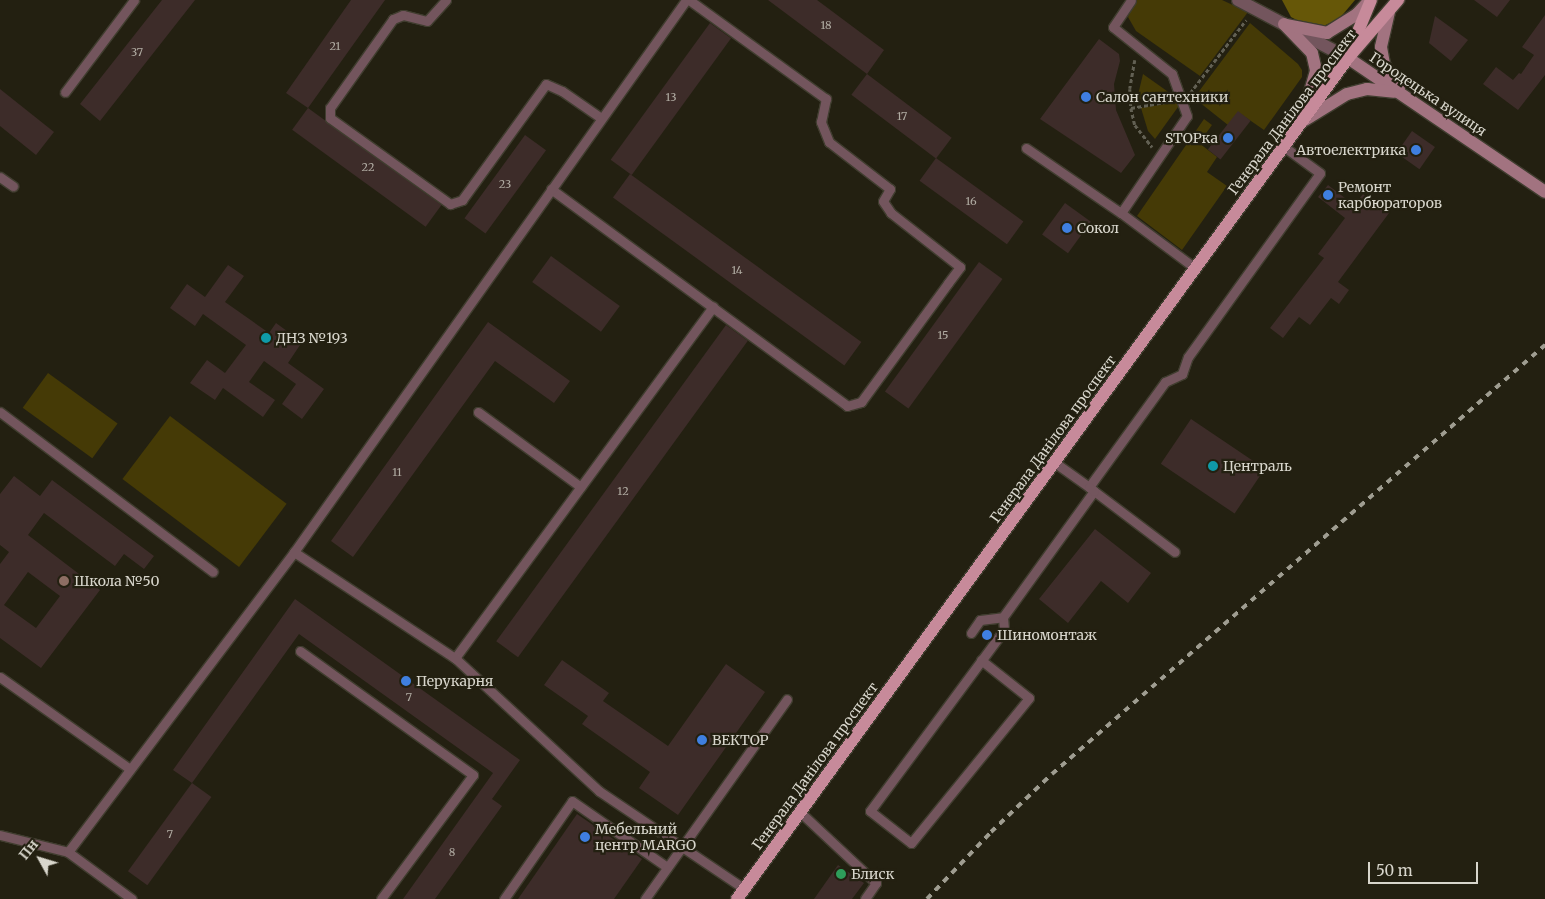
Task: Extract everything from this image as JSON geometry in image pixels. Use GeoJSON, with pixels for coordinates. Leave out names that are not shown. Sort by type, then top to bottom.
{"type":"FeatureCollection","features":[{"type":"Feature","properties":{"kind":"main road"},"geometry":{"type":"LineString","coordinates":[[1284,24],[1327,33],[1357,14],[1370,0]]}},
{"type":"Feature","properties":{"kind":"main road"},"geometry":{"type":"LineString","coordinates":[[1348,58],[1370,0]]}},
{"type":"Feature","properties":{"kind":"main road","name":"Генерала Данілова проспект"},"geometry":{"type":"LineString","coordinates":[[741,894],[1348,58],[1398,0]]}},
{"type":"Feature","properties":{"kind":"main road"},"geometry":{"type":"LineString","coordinates":[[1389,12],[1381,47],[1384,64],[1406,97]]}},
{"type":"Feature","properties":{"kind":"main road"},"geometry":{"type":"LineString","coordinates":[[1284,24],[1312,53],[1316,71],[1311,96],[1301,123]]}},
{"type":"Feature","properties":{"kind":"main road","name":"Городецька вулиця"},"geometry":{"type":"LineString","coordinates":[[1348,58],[1545,192]]}},
{"type":"Feature","properties":{"kind":"main road"},"geometry":{"type":"LineString","coordinates":[[1301,123],[1347,94],[1387,89],[1406,97]]}},
{"type":"Feature","properties":{"kind":"street","name":"Городецька вулиця"},"geometry":{"type":"LineString","coordinates":[[1238,0],[1256,4],[1284,24],[1348,58]]}},
{"type":"Feature","properties":{"kind":"lane"},"geometry":{"type":"LineString","coordinates":[[64,92],[134,0]]}},
{"type":"Feature","properties":{"kind":"lane"},"geometry":{"type":"LineString","coordinates":[[446,0],[427,21],[403,15],[393,19],[330,108],[330,118],[450,204],[462,200],[546,84],[562,91],[601,118]]}},
{"type":"Feature","properties":{"kind":"lane"},"geometry":{"type":"LineString","coordinates":[[68,852],[294,552],[601,118],[687,0],[826,99],[821,122],[830,142],[890,189],[884,201],[891,213],[960,267],[860,402],[847,406],[552,189]]}},
{"type":"Feature","properties":{"kind":"lane"},"geometry":{"type":"LineString","coordinates":[[1121,213],[1188,116],[1172,74],[1136,49],[1112,27],[1131,0]]}},
{"type":"Feature","properties":{"kind":"lane"},"geometry":{"type":"LineString","coordinates":[[981,660],[1029,698],[910,843],[870,811],[981,660],[1004,629],[1003,616],[1165,382],[1182,374],[1188,357],[1320,173],[1284,146]]}},
{"type":"Feature","properties":{"kind":"lane"},"geometry":{"type":"LineString","coordinates":[[1026,148],[1121,213],[1195,268]]}},
{"type":"Feature","properties":{"kind":"lane"},"geometry":{"type":"LineString","coordinates":[[0,176],[13,186]]}},
{"type":"Feature","properties":{"kind":"lane"},"geometry":{"type":"LineString","coordinates":[[455,658],[713,307]]}},
{"type":"Feature","properties":{"kind":"lane"},"geometry":{"type":"LineString","coordinates":[[0,412],[213,572]]}},
{"type":"Feature","properties":{"kind":"lane"},"geometry":{"type":"LineString","coordinates":[[478,412],[581,486]]}},
{"type":"Feature","properties":{"kind":"lane"},"geometry":{"type":"LineString","coordinates":[[1054,462],[1175,552]]}},
{"type":"Feature","properties":{"kind":"lane"},"geometry":{"type":"LineString","coordinates":[[294,552],[455,658],[599,791],[741,894]]}},
{"type":"Feature","properties":{"kind":"lane"},"geometry":{"type":"LineString","coordinates":[[971,633],[980,620],[1003,616]]}},
{"type":"Feature","properties":{"kind":"lane"},"geometry":{"type":"LineString","coordinates":[[300,651],[473,775],[381,899]]}},
{"type":"Feature","properties":{"kind":"lane"},"geometry":{"type":"LineString","coordinates":[[0,676],[130,769]]}},
{"type":"Feature","properties":{"kind":"lane"},"geometry":{"type":"LineString","coordinates":[[645,899],[787,698]]}},
{"type":"Feature","properties":{"kind":"lane"},"geometry":{"type":"LineString","coordinates":[[504,899],[572,801],[667,868]]}},
{"type":"Feature","properties":{"kind":"lane"},"geometry":{"type":"LineString","coordinates":[[800,812],[876,883],[865,899]]}},
{"type":"Feature","properties":{"kind":"lane"},"geometry":{"type":"LineString","coordinates":[[0,835],[68,852],[132,899]]}},
{"type":"Feature","properties":{"kind":"path"},"geometry":{"type":"LineString","coordinates":[[1131,108],[1182,99],[1195,89],[1256,4]]}},
{"type":"Feature","properties":{"kind":"path"},"geometry":{"type":"LineString","coordinates":[[1136,49],[1130,89],[1131,108],[1139,132],[1160,156]]}},
{"type":"Feature","properties":{"kind":"shaded area"},"geometry":{"type":"Polygon","coordinates":[[[1135,0],[1222,0],[1248,12],[1200,76],[1136,31],[1128,17],[1135,0]]]}},
{"type":"Feature","properties":{"kind":"shaded area"},"geometry":{"type":"Polygon","coordinates":[[[1282,0],[1355,0],[1339,19],[1321,27],[1310,27],[1291,17],[1282,0]]]}},
{"type":"Feature","properties":{"kind":"shaded area"},"geometry":{"type":"Polygon","coordinates":[[[1250,23],[1298,64],[1302,70],[1302,77],[1264,130],[1238,112],[1228,125],[1194,98],[1250,23]]]}},
{"type":"Feature","properties":{"kind":"shaded area"},"geometry":{"type":"Polygon","coordinates":[[[1143,74],[1174,96],[1141,101],[1138,95],[1143,74]]]}},
{"type":"Feature","properties":{"kind":"shaded area"},"geometry":{"type":"Polygon","coordinates":[[[1178,102],[1178,107],[1155,139],[1148,131],[1141,108],[1178,102]]]}},
{"type":"Feature","properties":{"kind":"shaded area"},"geometry":{"type":"Polygon","coordinates":[[[1204,119],[1212,125],[1199,143],[1217,157],[1207,172],[1227,186],[1182,250],[1137,216],[1204,119]]]}},
{"type":"Feature","properties":{"kind":"shaded area"},"geometry":{"type":"Polygon","coordinates":[[[48,373],[118,424],[92,458],[23,408],[48,373]]]}},
{"type":"Feature","properties":{"kind":"shaded area"},"geometry":{"type":"Polygon","coordinates":[[[170,416],[287,504],[239,567],[122,479],[170,416]]]}},
{"type":"Feature","properties":{"kind":"building"},"geometry":{"type":"Polygon","coordinates":[[[162,0],[195,0],[100,121],[80,104],[162,0]]]}},
{"type":"Feature","properties":{"kind":"building"},"geometry":{"type":"Polygon","coordinates":[[[351,0],[385,0],[308,108],[286,93],[351,0]]]}},
{"type":"Feature","properties":{"kind":"building"},"geometry":{"type":"Polygon","coordinates":[[[768,0],[817,0],[884,50],[867,74],[768,0]]]}},
{"type":"Feature","properties":{"kind":"building"},"geometry":{"type":"Polygon","coordinates":[[[1474,0],[1510,0],[1497,17],[1474,0]]]}},
{"type":"Feature","properties":{"kind":"building"},"geometry":{"type":"Polygon","coordinates":[[[1545,15],[1545,75],[1518,110],[1483,84],[1496,67],[1513,80],[1519,73],[1521,74],[1534,55],[1522,47],[1545,15]]]}},
{"type":"Feature","properties":{"kind":"building"},"geometry":{"type":"Polygon","coordinates":[[[1435,16],[1468,40],[1451,61],[1429,43],[1435,16]]]}},
{"type":"Feature","properties":{"kind":"building"},"geometry":{"type":"Polygon","coordinates":[[[710,23],[731,38],[632,175],[611,160],[710,23]]]}},
{"type":"Feature","properties":{"kind":"building","name":"Салон сантехники"},"geometry":{"type":"Polygon","coordinates":[[[1099,39],[1119,54],[1120,61],[1114,84],[1116,110],[1135,155],[1121,173],[1040,119],[1099,39]]]}},
{"type":"Feature","properties":{"kind":"building"},"geometry":{"type":"Polygon","coordinates":[[[867,74],[952,138],[936,159],[851,95],[867,74]]]}},
{"type":"Feature","properties":{"kind":"building"},"geometry":{"type":"Polygon","coordinates":[[[0,89],[54,132],[36,155],[0,126],[0,89]]]}},
{"type":"Feature","properties":{"kind":"building"},"geometry":{"type":"Polygon","coordinates":[[[308,108],[441,205],[426,227],[292,130],[308,108]]]}},
{"type":"Feature","properties":{"kind":"building","name":"STOPка"},"geometry":{"type":"Polygon","coordinates":[[[1238,111],[1251,121],[1220,159],[1208,150],[1238,111]]]}},
{"type":"Feature","properties":{"kind":"building","name":"Автоелектрика"},"geometry":{"type":"Polygon","coordinates":[[[1412,131],[1435,147],[1419,169],[1397,153],[1412,131]]]}},
{"type":"Feature","properties":{"kind":"building"},"geometry":{"type":"Polygon","coordinates":[[[525,135],[546,150],[485,234],[464,218],[525,135]]]}},
{"type":"Feature","properties":{"kind":"building"},"geometry":{"type":"Polygon","coordinates":[[[936,158],[1023,221],[1007,244],[920,181],[936,158]]]}},
{"type":"Feature","properties":{"kind":"building"},"geometry":{"type":"Polygon","coordinates":[[[630,174],[861,342],[844,366],[613,197],[630,174]]]}},
{"type":"Feature","properties":{"kind":"building"},"geometry":{"type":"Polygon","coordinates":[[[1328,185],[1354,205],[1363,194],[1389,213],[1338,282],[1349,290],[1339,304],[1331,298],[1310,325],[1299,317],[1283,338],[1270,328],[1324,258],[1318,254],[1345,218],[1318,197],[1328,185]]]}},
{"type":"Feature","properties":{"kind":"building","name":"Сокол"},"geometry":{"type":"Polygon","coordinates":[[[1065,203],[1091,222],[1068,253],[1042,235],[1065,203]]]}},
{"type":"Feature","properties":{"kind":"building"},"geometry":{"type":"Polygon","coordinates":[[[551,256],[620,306],[601,332],[532,282],[551,256]]]}},
{"type":"Feature","properties":{"kind":"building"},"geometry":{"type":"Polygon","coordinates":[[[979,262],[1002,279],[908,408],[885,391],[979,262]]]}},
{"type":"Feature","properties":{"kind":"building","name":"ДНЗ №193"},"geometry":{"type":"Polygon","coordinates":[[[228,265],[244,276],[225,302],[269,333],[276,323],[302,342],[288,363],[324,389],[302,419],[282,404],[296,384],[264,361],[249,382],[275,400],[263,417],[223,388],[215,400],[190,383],[207,360],[225,373],[246,345],[203,314],[195,326],[170,308],[187,284],[205,297],[228,265]]]}},
{"type":"Feature","properties":{"kind":"building"},"geometry":{"type":"Polygon","coordinates":[[[488,322],[570,381],[554,403],[495,361],[353,557],[331,541],[488,322]]]}},
{"type":"Feature","properties":{"kind":"building"},"geometry":{"type":"Polygon","coordinates":[[[726,325],[748,341],[518,657],[496,641],[726,325]]]}},
{"type":"Feature","properties":{"kind":"building","name":"Централь"},"geometry":{"type":"Polygon","coordinates":[[[1191,419],[1265,469],[1235,514],[1161,464],[1191,419]]]}},
{"type":"Feature","properties":{"kind":"building","name":"Школа №50"},"geometry":{"type":"Polygon","coordinates":[[[14,476],[40,496],[52,480],[154,556],[144,569],[124,554],[115,566],[44,513],[28,535],[100,590],[41,668],[0,638],[0,564],[9,552],[0,545],[0,494],[14,476]],[[28,572],[4,605],[36,628],[60,596],[28,572]]]}},
{"type":"Feature","properties":{"kind":"building"},"geometry":{"type":"Polygon","coordinates":[[[1095,529],[1151,573],[1128,603],[1101,581],[1068,623],[1039,599],[1095,529]]]}},
{"type":"Feature","properties":{"kind":"building"},"geometry":{"type":"Polygon","coordinates":[[[295,599],[520,760],[492,799],[502,806],[435,899],[403,899],[493,773],[299,634],[192,783],[173,770],[295,599]]]}},
{"type":"Feature","properties":{"kind":"building","name":"ВЕКТОР"},"geometry":{"type":"Polygon","coordinates":[[[562,660],[609,693],[603,701],[668,746],[726,664],[765,692],[678,815],[639,788],[650,772],[582,724],[588,716],[544,685],[562,660]]]}},
{"type":"Feature","properties":{"kind":"building"},"geometry":{"type":"Polygon","coordinates":[[[192,783],[211,797],[147,885],[128,871],[192,783]]]}},
{"type":"Feature","properties":{"kind":"building","name":"Мебельний центр MARGO"},"geometry":{"type":"Polygon","coordinates":[[[577,814],[642,859],[614,899],[518,899],[577,814]]]}},
{"type":"Feature","properties":{"kind":"building","name":"Блиск"},"geometry":{"type":"Polygon","coordinates":[[[838,865],[864,883],[852,899],[814,899],[838,865]]]}},
{"type":"Feature","properties":{"kind":"railway"},"geometry":{"type":"LineString","coordinates":[[927,899],[991,832],[1052,774],[1545,345]]}},
{"type":"Feature","properties":{"kind":"place","name":"Салон сантехники"},"geometry":{"type":"Point","coordinates":[1086,97]}},
{"type":"Feature","properties":{"kind":"place","name":"STOPка"},"geometry":{"type":"Point","coordinates":[1228,138]}},
{"type":"Feature","properties":{"kind":"place","name":"Автоелектрика"},"geometry":{"type":"Point","coordinates":[1416,150]}},
{"type":"Feature","properties":{"kind":"place","name":"Ремонт карбюраторов"},"geometry":{"type":"Point","coordinates":[1328,195]}},
{"type":"Feature","properties":{"kind":"place","name":"Сокол"},"geometry":{"type":"Point","coordinates":[1067,228]}},
{"type":"Feature","properties":{"kind":"place","name":"ДНЗ №193"},"geometry":{"type":"Point","coordinates":[266,338]}},
{"type":"Feature","properties":{"kind":"place","name":"Централь"},"geometry":{"type":"Point","coordinates":[1213,466]}},
{"type":"Feature","properties":{"kind":"place","name":"Школа №50"},"geometry":{"type":"Point","coordinates":[64,581]}},
{"type":"Feature","properties":{"kind":"place","name":"Шиномонтаж"},"geometry":{"type":"Point","coordinates":[987,635]}},
{"type":"Feature","properties":{"kind":"place","name":"Перукарня"},"geometry":{"type":"Point","coordinates":[406,681]}},
{"type":"Feature","properties":{"kind":"place","name":"ВЕКТОР"},"geometry":{"type":"Point","coordinates":[702,740]}},
{"type":"Feature","properties":{"kind":"place","name":"Мебельний центр MARGO"},"geometry":{"type":"Point","coordinates":[585,837]}},
{"type":"Feature","properties":{"kind":"place","name":"Блиск"},"geometry":{"type":"Point","coordinates":[841,874]}}]}
